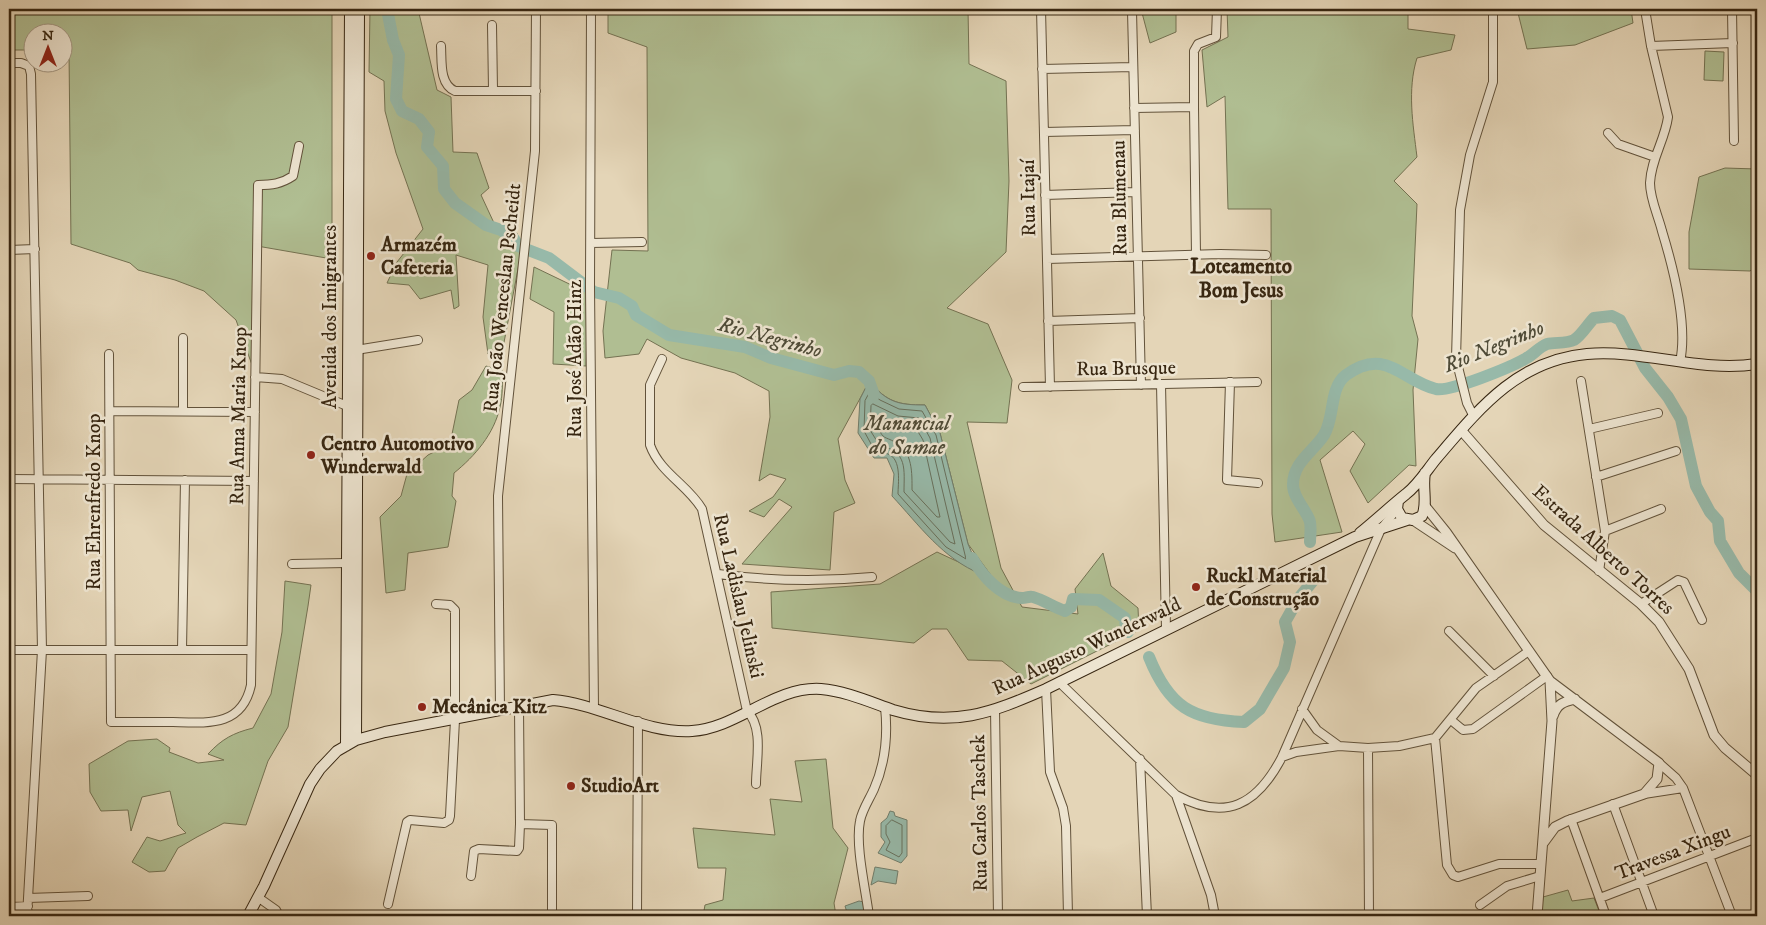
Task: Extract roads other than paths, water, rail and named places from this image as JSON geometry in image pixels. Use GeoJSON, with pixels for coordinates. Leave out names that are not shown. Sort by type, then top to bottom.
{"type":"FeatureCollection","features":[{"type":"Feature","properties":{"kind":"main road","name":"Avenida dos Imigrantes"},"geometry":{"type":"LineString","coordinates":[[346,746],[351,621],[357,171],[350,9]]}},
{"type":"Feature","properties":{"kind":"main road","name":"Avenida dos Imigrantes"},"geometry":{"type":"LineString","coordinates":[[351,564],[347,406],[349,156],[353,75],[359,9]]}},
{"type":"Feature","properties":{"kind":"main road"},"geometry":{"type":"LineString","coordinates":[[349,156],[350,173],[354,175],[357,171]]}},
{"type":"Feature","properties":{"kind":"main road"},"geometry":{"type":"LineString","coordinates":[[348,246],[354,245],[356,258]]}},
{"type":"Feature","properties":{"kind":"main road"},"geometry":{"type":"LineString","coordinates":[[348,297],[350,310],[356,313]]}},
{"type":"Feature","properties":{"kind":"main road","name":"Rua Augusto Wunderwald"},"geometry":{"type":"LineString","coordinates":[[248,916],[259,898],[310,784],[325,763],[356,740],[385,732],[553,700],[594,708],[673,730],[692,731],[715,725],[785,695],[809,689],[835,691],[909,714],[941,719],[995,709],[1046,689],[1356,536],[1398,505],[1473,415],[1503,387],[1521,376],[1553,362],[1587,354],[1633,356],[1719,365],[1757,364]]}},
{"type":"Feature","properties":{"kind":"main road"},"geometry":{"type":"LineString","coordinates":[[1398,505],[1402,518],[1410,520],[1422,516],[1424,504],[1422,482],[1425,472]]}},
{"type":"Feature","properties":{"kind":"main road"},"geometry":{"type":"LineString","coordinates":[[1407,494],[1416,494],[1424,504]]}},
{"type":"Feature","properties":{"kind":"main road","name":"Rua Augusto Wunderwald"},"geometry":{"type":"LineString","coordinates":[[1356,536],[1410,520]]}},
{"type":"Feature","properties":{"kind":"main road","name":"Avenida dos Imigrantes"},"geometry":{"type":"LineString","coordinates":[[351,621],[356,740]]}},
{"type":"Feature","properties":{"kind":"street","name":"Rua João Wenceslau Pscheidt"},"geometry":{"type":"LineString","coordinates":[[500,710],[498,496],[535,151],[536,9]]}},
{"type":"Feature","properties":{"kind":"street","name":"Rua José Adão Hinz"},"geometry":{"type":"LineString","coordinates":[[591,9],[590,301],[594,708]]}},
{"type":"Feature","properties":{"kind":"street","name":"Rua Itajaí"},"geometry":{"type":"LineString","coordinates":[[1041,9],[1050,387]]}},
{"type":"Feature","properties":{"kind":"street"},"geometry":{"type":"LineString","coordinates":[[1196,255],[1194,51],[1198,44],[1216,37],[1216,9]]}},
{"type":"Feature","properties":{"kind":"street"},"geometry":{"type":"LineString","coordinates":[[1473,415],[1461,382],[1456,359],[1455,336],[1460,210],[1470,155],[1493,82],[1493,9]]}},
{"type":"Feature","properties":{"kind":"street"},"geometry":{"type":"LineString","coordinates":[[1645,9],[1650,46],[1668,117],[1667,127],[1655,157],[1650,183],[1668,253],[1682,325],[1683,341],[1680,362]]}},
{"type":"Feature","properties":{"kind":"street"},"geometry":{"type":"LineString","coordinates":[[1732,9],[1734,141]]}},
{"type":"Feature","properties":{"kind":"street","name":"Rua Blumenau"},"geometry":{"type":"LineString","coordinates":[[1131,10],[1141,385]]}},
{"type":"Feature","properties":{"kind":"street"},"geometry":{"type":"LineString","coordinates":[[492,25],[493,90]]}},
{"type":"Feature","properties":{"kind":"street"},"geometry":{"type":"LineString","coordinates":[[1650,46],[1733,43]]}},
{"type":"Feature","properties":{"kind":"street"},"geometry":{"type":"LineString","coordinates":[[440,46],[444,80],[449,88],[455,91],[536,91]]}},
{"type":"Feature","properties":{"kind":"street"},"geometry":{"type":"LineString","coordinates":[[9,63],[21,63],[29,66],[31,74],[35,249],[42,650],[27,916]]}},
{"type":"Feature","properties":{"kind":"street"},"geometry":{"type":"LineString","coordinates":[[1042,70],[1133,67]]}},
{"type":"Feature","properties":{"kind":"street"},"geometry":{"type":"LineString","coordinates":[[1134,108],[1194,106]]}},
{"type":"Feature","properties":{"kind":"street"},"geometry":{"type":"LineString","coordinates":[[1044,132],[1135,130]]}},
{"type":"Feature","properties":{"kind":"street"},"geometry":{"type":"LineString","coordinates":[[1608,133],[1618,144],[1655,157]]}},
{"type":"Feature","properties":{"kind":"street","name":"Rua Anna Maria Knop"},"geometry":{"type":"LineString","coordinates":[[238,711],[246,702],[251,685],[258,185],[284,182],[293,176],[299,146]]}},
{"type":"Feature","properties":{"kind":"street"},"geometry":{"type":"LineString","coordinates":[[1045,195],[1136,192]]}},
{"type":"Feature","properties":{"kind":"street"},"geometry":{"type":"LineString","coordinates":[[591,243],[642,242]]}},
{"type":"Feature","properties":{"kind":"street"},"geometry":{"type":"LineString","coordinates":[[9,250],[35,249]]}},
{"type":"Feature","properties":{"kind":"street"},"geometry":{"type":"LineString","coordinates":[[1047,259],[1220,254],[1266,255]]}},
{"type":"Feature","properties":{"kind":"street"},"geometry":{"type":"LineString","coordinates":[[1048,321],[1140,318]]}},
{"type":"Feature","properties":{"kind":"street"},"geometry":{"type":"LineString","coordinates":[[183,338],[183,411]]}},
{"type":"Feature","properties":{"kind":"street"},"geometry":{"type":"LineString","coordinates":[[356,350],[418,340]]}},
{"type":"Feature","properties":{"kind":"street","name":"Rua Ehrenfredo Knop"},"geometry":{"type":"LineString","coordinates":[[109,354],[111,722],[216,722],[238,711]]}},
{"type":"Feature","properties":{"kind":"street","name":"Rua Ladislau Jelinski"},"geometry":{"type":"LineString","coordinates":[[662,359],[650,385],[650,445],[653,454],[668,474],[698,503],[702,510],[748,711],[753,716],[757,730],[756,784]]}},
{"type":"Feature","properties":{"kind":"street"},"geometry":{"type":"LineString","coordinates":[[255,376],[282,379],[347,406]]}},
{"type":"Feature","properties":{"kind":"street"},"geometry":{"type":"LineString","coordinates":[[1580,381],[1605,531],[1599,571]]}},
{"type":"Feature","properties":{"kind":"street"},"geometry":{"type":"LineString","coordinates":[[1230,382],[1227,480],[1258,483]]}},
{"type":"Feature","properties":{"kind":"street","name":"Rua Brusque"},"geometry":{"type":"LineString","coordinates":[[1023,388],[1257,382]]}},
{"type":"Feature","properties":{"kind":"street"},"geometry":{"type":"LineString","coordinates":[[1161,384],[1166,629]]}},
{"type":"Feature","properties":{"kind":"street"},"geometry":{"type":"LineString","coordinates":[[110,411],[255,412]]}},
{"type":"Feature","properties":{"kind":"street"},"geometry":{"type":"LineString","coordinates":[[1589,430],[1658,413]]}},
{"type":"Feature","properties":{"kind":"street","name":"Estrada Alberto Torres"},"geometry":{"type":"LineString","coordinates":[[1461,430],[1540,521],[1640,604],[1658,622],[1678,649],[1694,678],[1714,735],[1725,748],[1757,775]]}},
{"type":"Feature","properties":{"kind":"street"},"geometry":{"type":"LineString","coordinates":[[1596,477],[1676,451]]}},
{"type":"Feature","properties":{"kind":"street"},"geometry":{"type":"LineString","coordinates":[[9,479],[254,481]]}},
{"type":"Feature","properties":{"kind":"street"},"geometry":{"type":"LineString","coordinates":[[182,650],[184,480]]}},
{"type":"Feature","properties":{"kind":"street"},"geometry":{"type":"LineString","coordinates":[[1424,504],[1461,552],[1548,678],[1660,763],[1683,788],[1732,916]]}},
{"type":"Feature","properties":{"kind":"street"},"geometry":{"type":"LineString","coordinates":[[1059,682],[1176,795],[1193,804],[1208,807],[1236,805],[1260,791],[1271,778],[1282,757],[1381,529],[1398,505]]}},
{"type":"Feature","properties":{"kind":"street"},"geometry":{"type":"LineString","coordinates":[[1605,531],[1661,509]]}},
{"type":"Feature","properties":{"kind":"street"},"geometry":{"type":"LineString","coordinates":[[1410,520],[1461,552]]}},
{"type":"Feature","properties":{"kind":"street"},"geometry":{"type":"LineString","coordinates":[[292,564],[351,564]]}},
{"type":"Feature","properties":{"kind":"street"},"geometry":{"type":"LineString","coordinates":[[718,574],[793,581],[834,581],[872,576]]}},
{"type":"Feature","properties":{"kind":"street"},"geometry":{"type":"LineString","coordinates":[[1640,604],[1678,580],[1684,582],[1702,620]]}},
{"type":"Feature","properties":{"kind":"street"},"geometry":{"type":"LineString","coordinates":[[388,904],[407,822],[410,820],[444,823],[449,820],[450,816],[455,720],[455,610],[450,605],[436,604]]}},
{"type":"Feature","properties":{"kind":"street"},"geometry":{"type":"LineString","coordinates":[[1450,631],[1494,676]]}},
{"type":"Feature","properties":{"kind":"street"},"geometry":{"type":"LineString","coordinates":[[9,650],[251,650]]}},
{"type":"Feature","properties":{"kind":"street"},"geometry":{"type":"LineString","coordinates":[[1282,757],[1339,746],[1368,748],[1399,746],[1435,738],[1468,694],[1529,651]]}},
{"type":"Feature","properties":{"kind":"street"},"geometry":{"type":"LineString","coordinates":[[1450,720],[1463,730],[1473,729],[1548,678]]}},
{"type":"Feature","properties":{"kind":"street"},"geometry":{"type":"LineString","coordinates":[[1537,916],[1552,721],[1548,678]]}},
{"type":"Feature","properties":{"kind":"street"},"geometry":{"type":"LineString","coordinates":[[1046,689],[1050,772],[1063,808],[1066,826],[1068,916]]}},
{"type":"Feature","properties":{"kind":"street"},"geometry":{"type":"LineString","coordinates":[[1552,721],[1556,707],[1561,703],[1575,699]]}},
{"type":"Feature","properties":{"kind":"street"},"geometry":{"type":"LineString","coordinates":[[471,876],[474,851],[478,849],[516,851],[519,848],[519,707]]}},
{"type":"Feature","properties":{"kind":"street"},"geometry":{"type":"LineString","coordinates":[[869,916],[858,833],[862,812],[874,789],[882,764],[886,740],[885,707]]}},
{"type":"Feature","properties":{"kind":"street","name":"Rua Carlos Taschek"},"geometry":{"type":"LineString","coordinates":[[995,709],[998,916]]}},
{"type":"Feature","properties":{"kind":"street"},"geometry":{"type":"LineString","coordinates":[[1302,709],[1317,730],[1339,746]]}},
{"type":"Feature","properties":{"kind":"street"},"geometry":{"type":"LineString","coordinates":[[637,916],[638,721]]}},
{"type":"Feature","properties":{"kind":"street"},"geometry":{"type":"LineString","coordinates":[[1435,738],[1447,865],[1453,875],[1458,877],[1507,863],[1541,864]]}},
{"type":"Feature","properties":{"kind":"street"},"geometry":{"type":"LineString","coordinates":[[1368,748],[1369,916]]}},
{"type":"Feature","properties":{"kind":"street"},"geometry":{"type":"LineString","coordinates":[[1140,759],[1147,916]]}},
{"type":"Feature","properties":{"kind":"street"},"geometry":{"type":"LineString","coordinates":[[1644,794],[1657,779],[1660,763]]}},
{"type":"Feature","properties":{"kind":"street"},"geometry":{"type":"LineString","coordinates":[[1542,844],[1549,833],[1569,820],[1644,794],[1683,788]]}},
{"type":"Feature","properties":{"kind":"street"},"geometry":{"type":"LineString","coordinates":[[1176,795],[1211,895],[1215,916]]}},
{"type":"Feature","properties":{"kind":"street"},"geometry":{"type":"LineString","coordinates":[[1613,804],[1654,916]]}},
{"type":"Feature","properties":{"kind":"street"},"geometry":{"type":"LineString","coordinates":[[1545,807],[1549,817],[1552,819],[1569,820]]}},
{"type":"Feature","properties":{"kind":"street"},"geometry":{"type":"LineString","coordinates":[[1569,820],[1606,916]]}},
{"type":"Feature","properties":{"kind":"street"},"geometry":{"type":"LineString","coordinates":[[520,824],[552,824],[552,916]]}},
{"type":"Feature","properties":{"kind":"street","name":"Travessa Xingu"},"geometry":{"type":"LineString","coordinates":[[1600,898],[1757,838]]}},
{"type":"Feature","properties":{"kind":"street"},"geometry":{"type":"LineString","coordinates":[[1480,904],[1507,886],[1540,876]]}},
{"type":"Feature","properties":{"kind":"street"},"geometry":{"type":"LineString","coordinates":[[9,907],[28,902],[88,896]]}},
{"type":"Feature","properties":{"kind":"street"},"geometry":{"type":"LineString","coordinates":[[259,898],[276,910],[280,916]]}},
{"type":"Feature","properties":{"kind":"water","name":"Manancial do Samae"},"geometry":{"type":"Polygon","coordinates":[[[869,381],[881,394],[893,401],[925,405],[940,433],[968,544],[981,574],[967,568],[943,550],[892,496],[894,474],[887,458],[874,458],[858,433],[860,399],[869,381]]]}},
{"type":"Feature","properties":{"kind":"water"},"geometry":{"type":"Polygon","coordinates":[[[890,811],[894,812],[895,816],[907,820],[907,856],[901,863],[878,853],[885,842],[881,837],[881,823],[887,818],[890,811]]]}},
{"type":"Feature","properties":{"kind":"water"},"geometry":{"type":"Polygon","coordinates":[[[875,867],[898,871],[896,884],[878,881],[871,885],[875,867]]]}},
{"type":"Feature","properties":{"kind":"water"},"geometry":{"type":"Polygon","coordinates":[[[859,901],[864,902],[865,916],[848,916],[845,906],[859,901]]]}},
{"type":"Feature","properties":{"kind":"waterway","name":"Rio Negrinho"},"geometry":{"type":"LineString","coordinates":[[387,9],[393,40],[399,55],[396,99],[402,111],[419,119],[429,132],[427,147],[443,166],[444,189],[455,203],[486,225],[501,230],[514,239],[518,246],[549,258],[594,292],[619,298],[632,306],[636,315],[669,335],[745,347],[771,358],[834,375],[849,371],[859,372],[869,381],[874,395]]}},
{"type":"Feature","properties":{"kind":"waterway","name":"Rio Negrinho"},"geometry":{"type":"LineString","coordinates":[[1310,542],[1310,521],[1295,494],[1294,477],[1304,458],[1324,435],[1330,420],[1334,395],[1337,387],[1346,375],[1360,367],[1372,364],[1383,365],[1436,389],[1454,387],[1518,363],[1547,344],[1574,340],[1594,318],[1612,316],[1620,320],[1645,368],[1668,397],[1681,419],[1696,486],[1710,512],[1718,521],[1720,541],[1739,573],[1757,591]]}},
{"type":"Feature","properties":{"kind":"waterway","name":"Rio Negrinho"},"geometry":{"type":"LineString","coordinates":[[972,558],[986,578],[1006,594],[1022,598],[1033,597],[1065,611],[1071,607],[1073,599],[1099,600],[1125,618],[1128,632]]}},
{"type":"Feature","properties":{"kind":"waterway","name":"Rio Negrinho"},"geometry":{"type":"LineString","coordinates":[[1149,657],[1165,688],[1184,708],[1210,718],[1244,722],[1260,709],[1284,668],[1290,642],[1285,622],[1298,599],[1317,576]]}},
{"type":"Feature","properties":{"kind":"place","name":"Armazém Cafeteria"},"geometry":{"type":"Point","coordinates":[371,256]}},
{"type":"Feature","properties":{"kind":"place","name":"Centro Automotivo Wunderwald"},"geometry":{"type":"Point","coordinates":[311,455]}},
{"type":"Feature","properties":{"kind":"place","name":"Ruckl Material de Construção"},"geometry":{"type":"Point","coordinates":[1196,587]}},
{"type":"Feature","properties":{"kind":"place","name":"Mecânica Kitz"},"geometry":{"type":"Point","coordinates":[422,707]}},
{"type":"Feature","properties":{"kind":"place","name":"StudioArt"},"geometry":{"type":"Point","coordinates":[571,786]}},
{"type":"Feature","properties":{"kind":"district","name":"Loteamento Bom Jesus"},"geometry":{"type":"Point","coordinates":[1241,279]}}]}
